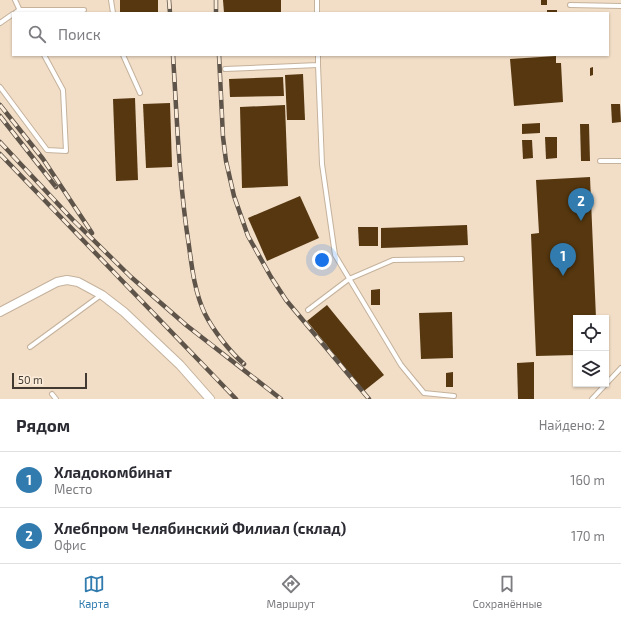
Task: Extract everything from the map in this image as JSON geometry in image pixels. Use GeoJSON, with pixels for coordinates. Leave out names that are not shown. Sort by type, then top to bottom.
{"type":"FeatureCollection","features":[{"type":"Feature","properties":{"kind":"street"},"geometry":{"type":"LineString","coordinates":[[0,312],[57,282],[67,280],[78,282],[102,294],[124,312],[180,365],[210,399]]}},
{"type":"Feature","properties":{"kind":"lane"},"geometry":{"type":"LineString","coordinates":[[15,0],[17,12]]}},
{"type":"Feature","properties":{"kind":"lane"},"geometry":{"type":"LineString","coordinates":[[111,0],[113,12]]}},
{"type":"Feature","properties":{"kind":"lane"},"geometry":{"type":"LineString","coordinates":[[317,0],[317,12]]}},
{"type":"Feature","properties":{"kind":"lane"},"geometry":{"type":"LineString","coordinates":[[570,5],[621,6]]}},
{"type":"Feature","properties":{"kind":"lane"},"geometry":{"type":"LineString","coordinates":[[39,12],[84,10]]}},
{"type":"Feature","properties":{"kind":"lane"},"geometry":{"type":"LineString","coordinates":[[0,23],[12,16]]}},
{"type":"Feature","properties":{"kind":"lane"},"geometry":{"type":"LineString","coordinates":[[0,87],[47,150],[66,151],[63,90],[45,56]]}},
{"type":"Feature","properties":{"kind":"lane"},"geometry":{"type":"LineString","coordinates":[[123,56],[140,93]]}},
{"type":"Feature","properties":{"kind":"lane"},"geometry":{"type":"LineString","coordinates":[[318,56],[322,164],[335,255],[401,365],[424,393],[454,396]]}},
{"type":"Feature","properties":{"kind":"lane"},"geometry":{"type":"LineString","coordinates":[[225,70],[318,65]]}},
{"type":"Feature","properties":{"kind":"lane"},"geometry":{"type":"LineString","coordinates":[[600,161],[621,161]]}},
{"type":"Feature","properties":{"kind":"lane"},"geometry":{"type":"LineString","coordinates":[[308,310],[349,279],[392,260],[462,259]]}},
{"type":"Feature","properties":{"kind":"lane"},"geometry":{"type":"LineString","coordinates":[[30,346],[102,294]]}},
{"type":"Feature","properties":{"kind":"lane"},"geometry":{"type":"LineString","coordinates":[[609,381],[621,368]]}},
{"type":"Feature","properties":{"kind":"lane"},"geometry":{"type":"LineString","coordinates":[[592,399],[603,387]]}},
{"type":"Feature","properties":{"kind":"lane"},"geometry":{"type":"LineString","coordinates":[[52,394],[56,399]]}},
{"type":"Feature","properties":{"kind":"building"},"geometry":{"type":"Polygon","coordinates":[[[120,0],[158,0],[158,12],[120,12],[120,0]]]}},
{"type":"Feature","properties":{"kind":"building"},"geometry":{"type":"Polygon","coordinates":[[[223,0],[281,0],[281,12],[224,12],[223,0]]]}},
{"type":"Feature","properties":{"kind":"building"},"geometry":{"type":"Polygon","coordinates":[[[541,0],[547,0],[547,5],[541,5],[541,0]]]}},
{"type":"Feature","properties":{"kind":"building"},"geometry":{"type":"Polygon","coordinates":[[[547,10],[557,10],[557,12],[547,12],[547,10]]]}},
{"type":"Feature","properties":{"kind":"building"},"geometry":{"type":"Polygon","coordinates":[[[556,56],[556,63],[561,63],[563,102],[514,106],[510,59],[556,56]]]}},
{"type":"Feature","properties":{"kind":"building"},"geometry":{"type":"Polygon","coordinates":[[[593,67],[593,75],[590,76],[590,68],[593,67]]]}},
{"type":"Feature","properties":{"kind":"building"},"geometry":{"type":"Polygon","coordinates":[[[303,74],[305,120],[287,120],[285,75],[303,74]]]}},
{"type":"Feature","properties":{"kind":"building"},"geometry":{"type":"Polygon","coordinates":[[[283,77],[284,96],[230,97],[229,79],[283,77]]]}},
{"type":"Feature","properties":{"kind":"building"},"geometry":{"type":"Polygon","coordinates":[[[135,98],[138,180],[116,181],[113,99],[135,98]]]}},
{"type":"Feature","properties":{"kind":"building"},"geometry":{"type":"Polygon","coordinates":[[[170,103],[172,167],[146,168],[143,104],[170,103]]]}},
{"type":"Feature","properties":{"kind":"building"},"geometry":{"type":"Polygon","coordinates":[[[611,104],[620,104],[621,122],[612,123],[611,104]]]}},
{"type":"Feature","properties":{"kind":"building"},"geometry":{"type":"Polygon","coordinates":[[[285,105],[288,186],[242,188],[240,107],[285,105]]]}},
{"type":"Feature","properties":{"kind":"building"},"geometry":{"type":"Polygon","coordinates":[[[540,123],[540,133],[522,134],[522,124],[540,123]]]}},
{"type":"Feature","properties":{"kind":"building"},"geometry":{"type":"Polygon","coordinates":[[[580,124],[589,124],[590,161],[581,161],[580,124]]]}},
{"type":"Feature","properties":{"kind":"building"},"geometry":{"type":"Polygon","coordinates":[[[545,137],[557,137],[557,158],[546,159],[545,137]]]}},
{"type":"Feature","properties":{"kind":"building"},"geometry":{"type":"Polygon","coordinates":[[[522,140],[532,140],[533,158],[523,159],[522,140]]]}},
{"type":"Feature","properties":{"kind":"building"},"geometry":{"type":"Polygon","coordinates":[[[590,177],[596,315],[573,315],[573,355],[536,356],[531,234],[539,233],[536,180],[590,177]]]}},
{"type":"Feature","properties":{"kind":"building"},"geometry":{"type":"Polygon","coordinates":[[[300,196],[319,238],[267,261],[248,218],[300,196]]]}},
{"type":"Feature","properties":{"kind":"building"},"geometry":{"type":"Polygon","coordinates":[[[467,225],[468,245],[381,248],[381,228],[467,225]]]}},
{"type":"Feature","properties":{"kind":"building"},"geometry":{"type":"Polygon","coordinates":[[[358,227],[378,227],[378,246],[359,246],[358,227]]]}},
{"type":"Feature","properties":{"kind":"building"},"geometry":{"type":"Polygon","coordinates":[[[380,289],[380,305],[371,305],[371,290],[380,289]]]}},
{"type":"Feature","properties":{"kind":"building"},"geometry":{"type":"Polygon","coordinates":[[[327,305],[384,375],[364,391],[307,321],[327,305]]]}},
{"type":"Feature","properties":{"kind":"building"},"geometry":{"type":"Polygon","coordinates":[[[452,312],[453,358],[421,359],[419,313],[452,312]]]}},
{"type":"Feature","properties":{"kind":"building"},"geometry":{"type":"Polygon","coordinates":[[[534,362],[534,399],[518,399],[517,363],[534,362]]]}},
{"type":"Feature","properties":{"kind":"building"},"geometry":{"type":"Polygon","coordinates":[[[453,372],[453,387],[446,387],[446,373],[453,372]]]}},
{"type":"Feature","properties":{"kind":"railway"},"geometry":{"type":"LineString","coordinates":[[169,0],[170,12]]}},
{"type":"Feature","properties":{"kind":"railway"},"geometry":{"type":"LineString","coordinates":[[216,0],[216,12]]}},
{"type":"Feature","properties":{"kind":"railway"},"geometry":{"type":"LineString","coordinates":[[173,56],[183,199],[194,281],[205,314],[212,327],[244,364]]}},
{"type":"Feature","properties":{"kind":"railway"},"geometry":{"type":"LineString","coordinates":[[219,56],[223,137],[226,161],[234,196],[248,236],[286,300],[369,399]]}},
{"type":"Feature","properties":{"kind":"railway"},"geometry":{"type":"LineString","coordinates":[[0,105],[43,159],[92,233]]}},
{"type":"Feature","properties":{"kind":"railway"},"geometry":{"type":"LineString","coordinates":[[0,116],[56,187]]}},
{"type":"Feature","properties":{"kind":"railway"},"geometry":{"type":"LineString","coordinates":[[0,142],[73,220],[131,277],[186,325],[281,399]]}},
{"type":"Feature","properties":{"kind":"railway"},"geometry":{"type":"LineString","coordinates":[[0,154],[236,399]]}},
{"type":"Feature","properties":{"kind":"place","name":"Хлебпром Челябинский Филиал (склад)"},"geometry":{"type":"Point","coordinates":[581,221]}},
{"type":"Feature","properties":{"kind":"place","name":"Хладокомбинат"},"geometry":{"type":"Point","coordinates":[563,276]}}]}
